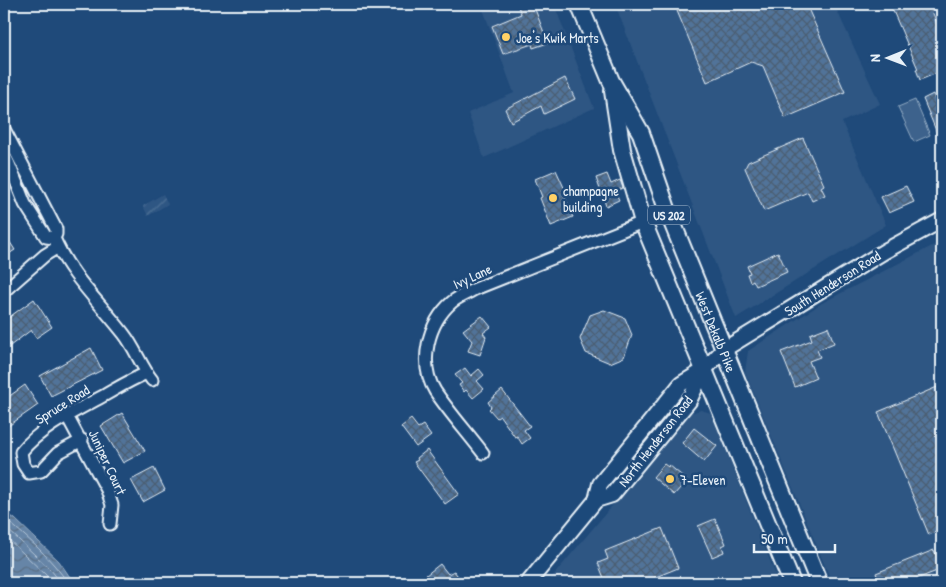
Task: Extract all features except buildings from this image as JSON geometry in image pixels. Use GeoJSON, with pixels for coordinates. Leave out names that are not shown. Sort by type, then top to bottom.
{"type":"FeatureCollection","features":[{"type":"Feature","properties":{"kind":"highway","name":"West Dekalb Pike"},"geometry":{"type":"LineString","coordinates":[[579,4],[612,81],[641,133],[668,212],[819,583]]}},
{"type":"Feature","properties":{"kind":"highway","name":"West Dekalb Pike"},"geometry":{"type":"LineString","coordinates":[[612,81],[622,150],[643,222],[792,583]]}},
{"type":"Feature","properties":{"kind":"main road","name":"South Henderson Road"},"geometry":{"type":"LineString","coordinates":[[723,350],[885,250],[942,220]]}},
{"type":"Feature","properties":{"kind":"main road","name":"North Henderson Road"},"geometry":{"type":"LineString","coordinates":[[528,583],[596,500],[600,484],[681,384],[704,370],[723,350]]}},
{"type":"Feature","properties":{"kind":"street"},"geometry":{"type":"LineString","coordinates":[[4,130],[56,229],[56,243],[4,291]]}},
{"type":"Feature","properties":{"kind":"street"},"geometry":{"type":"LineString","coordinates":[[4,154],[25,204],[46,237],[56,243]]}},
{"type":"Feature","properties":{"kind":"street","name":"Ivy Lane"},"geometry":{"type":"LineString","coordinates":[[483,453],[434,389],[428,370],[427,348],[432,330],[441,313],[453,301],[475,289],[668,212]]}},
{"type":"Feature","properties":{"kind":"street","name":"Spruce Road"},"geometry":{"type":"LineString","coordinates":[[56,243],[79,279],[126,336],[149,377],[134,379],[67,416],[28,444],[21,452],[23,464],[29,473],[41,471],[58,454],[82,440]]}},
{"type":"Feature","properties":{"kind":"street","name":"Juniper Court"},"geometry":{"type":"LineString","coordinates":[[67,416],[82,440],[107,490],[112,505],[110,524]]}},
{"type":"Feature","properties":{"kind":"shaded area"},"geometry":{"type":"Polygon","coordinates":[[[481,4],[554,4],[594,108],[484,158],[468,113],[514,93],[481,4]]]}},
{"type":"Feature","properties":{"kind":"shaded area"},"geometry":{"type":"Polygon","coordinates":[[[615,4],[834,4],[880,104],[842,122],[886,225],[736,318],[615,4]]]}},
{"type":"Feature","properties":{"kind":"shaded area"},"geometry":{"type":"Polygon","coordinates":[[[915,100],[930,135],[914,142],[898,107],[915,100]]]}},
{"type":"Feature","properties":{"kind":"shaded area"},"geometry":{"type":"Polygon","coordinates":[[[163,194],[168,204],[148,216],[143,206],[163,194]]]}},
{"type":"Feature","properties":{"kind":"shaded area"},"geometry":{"type":"Polygon","coordinates":[[[936,244],[942,259],[942,583],[832,583],[745,372],[748,351],[822,303],[936,244]]]}},
{"type":"Feature","properties":{"kind":"shaded area"},"geometry":{"type":"Polygon","coordinates":[[[701,410],[711,413],[779,583],[547,583],[690,413],[701,410]]]}},
{"type":"Feature","properties":{"kind":"water"},"geometry":{"type":"Polygon","coordinates":[[[4,511],[59,561],[74,583],[4,583],[4,511]]]}},
{"type":"Feature","properties":{"kind":"place","name":"Joe's Kwik Marts"},"geometry":{"type":"Point","coordinates":[506,37]}},
{"type":"Feature","properties":{"kind":"place","name":"champagne building"},"geometry":{"type":"Point","coordinates":[553,198]}},
{"type":"Feature","properties":{"kind":"place","name":"7-Eleven"},"geometry":{"type":"Point","coordinates":[670,479]}}]}
